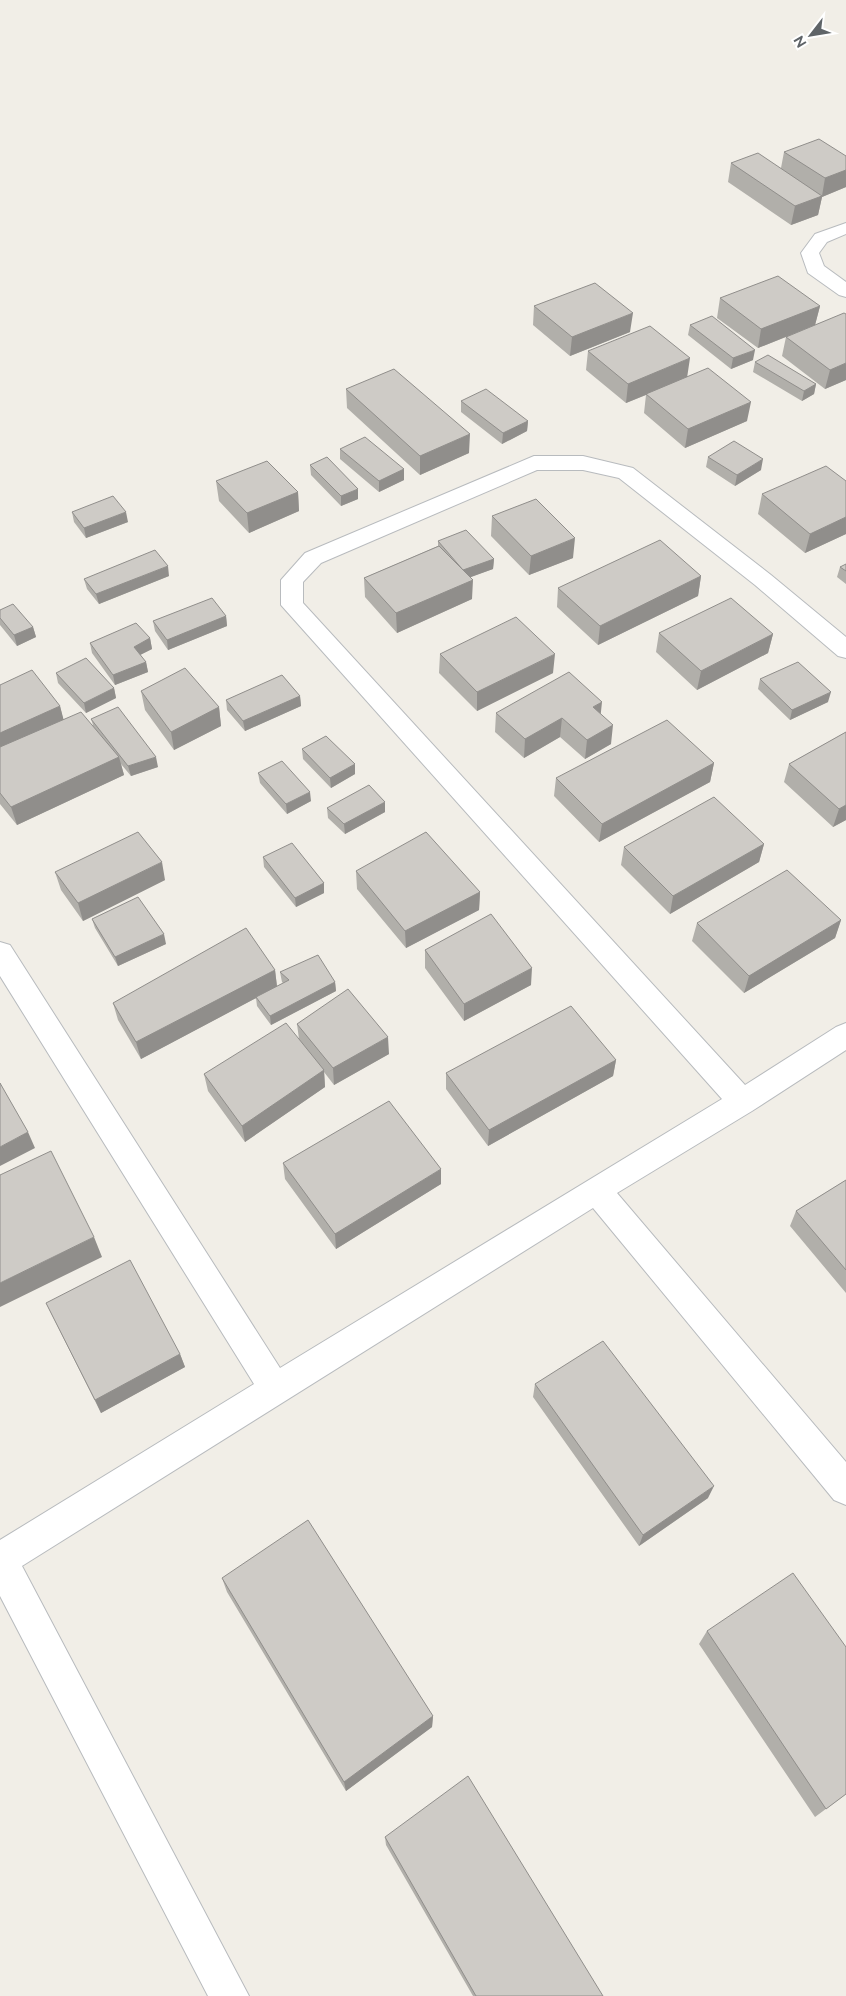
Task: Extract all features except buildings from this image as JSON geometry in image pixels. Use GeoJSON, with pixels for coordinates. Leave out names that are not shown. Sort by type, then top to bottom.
{"type":"FeatureCollection","features":[{"type":"Feature","properties":{"kind":"street"},"geometry":{"type":"LineString","coordinates":[[846,228],[821,238],[810,253],[815,269],[846,291]]}},
{"type":"Feature","properties":{"kind":"street"},"geometry":{"type":"LineString","coordinates":[[742,1102],[292,605],[292,580],[313,558],[534,463],[583,463],[626,473],[763,580],[846,650]]}},
{"type":"Feature","properties":{"kind":"street"},"geometry":{"type":"LineString","coordinates":[[0,953],[275,1389]]}},
{"type":"Feature","properties":{"kind":"street"},"geometry":{"type":"LineString","coordinates":[[229,1996],[0,1560],[596,1190],[742,1102],[846,1035]]}},
{"type":"Feature","properties":{"kind":"street"},"geometry":{"type":"LineString","coordinates":[[596,1190],[846,1488]]}}]}
